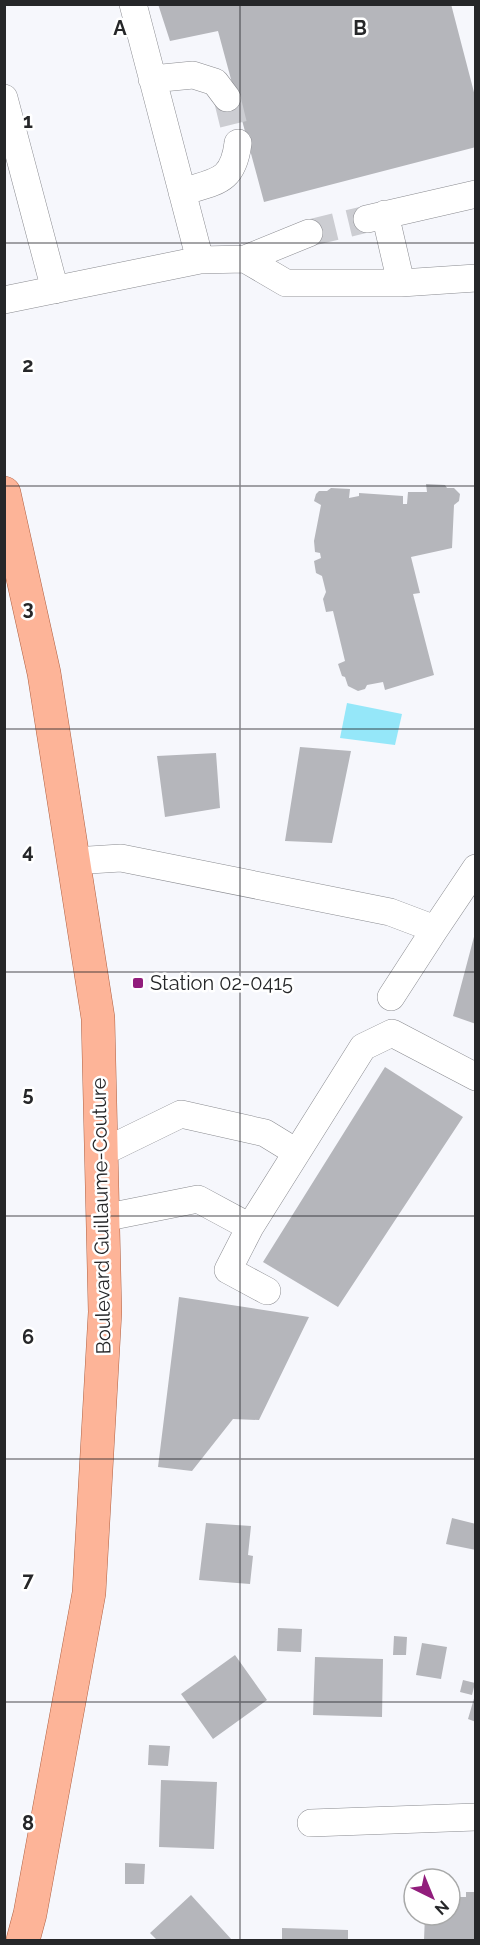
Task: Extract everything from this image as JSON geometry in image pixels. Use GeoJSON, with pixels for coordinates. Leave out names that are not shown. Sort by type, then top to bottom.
{"type":"FeatureCollection","features":[{"type":"Feature","properties":{"kind":"main road","name":"Boulevard Guillaume-Couture"},"geometry":{"type":"LineString","coordinates":[[4,493],[44,673],[98,1018],[105,1312],[89,1593],[30,1914],[23,1941]]}},
{"type":"Feature","properties":{"kind":"street"},"geometry":{"type":"LineString","coordinates":[[133,4],[200,260]]}},
{"type":"Feature","properties":{"kind":"street"},"geometry":{"type":"LineString","coordinates":[[152,79],[194,75],[215,82],[227,98]]}},
{"type":"Feature","properties":{"kind":"street"},"geometry":{"type":"LineString","coordinates":[[4,98],[55,290]]}},
{"type":"Feature","properties":{"kind":"street"},"geometry":{"type":"LineString","coordinates":[[182,192],[223,178],[236,161],[238,143]]}},
{"type":"Feature","properties":{"kind":"street"},"geometry":{"type":"LineString","coordinates":[[400,283],[376,217],[476,194]]}},
{"type":"Feature","properties":{"kind":"street"},"geometry":{"type":"LineString","coordinates":[[4,300],[200,260],[245,260],[309,233]]}},
{"type":"Feature","properties":{"kind":"street"},"geometry":{"type":"LineString","coordinates":[[245,260],[286,283],[400,283],[476,278]]}},
{"type":"Feature","properties":{"kind":"street"},"geometry":{"type":"LineString","coordinates":[[74,861],[121,858],[390,912],[435,929]]}},
{"type":"Feature","properties":{"kind":"street"},"geometry":{"type":"LineString","coordinates":[[391,997],[475,871]]}},
{"type":"Feature","properties":{"kind":"street"},"geometry":{"type":"LineString","coordinates":[[267,1291],[228,1270],[250,1227],[363,1047],[392,1033],[476,1077]]}},
{"type":"Feature","properties":{"kind":"street"},"geometry":{"type":"LineString","coordinates":[[101,1153],[181,1114],[266,1133],[296,1152]]}},
{"type":"Feature","properties":{"kind":"street"},"geometry":{"type":"LineString","coordinates":[[103,1218],[198,1199],[250,1227]]}},
{"type":"Feature","properties":{"kind":"street"},"geometry":{"type":"LineString","coordinates":[[311,1823],[476,1817]]}},
{"type":"Feature","properties":{"kind":"water"},"geometry":{"type":"Polygon","coordinates":[[[347,703],[402,714],[395,745],[340,738],[347,703]]]}},
{"type":"Feature","properties":{"kind":"building"},"geometry":{"type":"Polygon","coordinates":[[[158,4],[451,4],[476,100],[476,147],[264,202],[218,31],[170,41],[158,4]]]}},
{"type":"Feature","properties":{"kind":"building"},"geometry":{"type":"Polygon","coordinates":[[[426,484],[445,485],[447,488],[454,488],[460,494],[459,501],[454,505],[452,548],[411,557],[420,593],[413,594],[434,675],[385,690],[383,682],[367,685],[365,689],[358,691],[348,686],[345,677],[342,676],[338,664],[345,661],[333,611],[326,612],[323,599],[326,592],[322,576],[316,573],[314,561],[321,558],[320,553],[315,552],[314,541],[321,505],[314,501],[316,494],[331,488],[350,489],[349,498],[359,496],[359,493],[403,496],[403,504],[407,504],[408,492],[427,492],[426,484]]]}},
{"type":"Feature","properties":{"kind":"building"},"geometry":{"type":"Polygon","coordinates":[[[300,747],[351,751],[332,843],[285,841],[300,747]]]}},
{"type":"Feature","properties":{"kind":"building"},"geometry":{"type":"Polygon","coordinates":[[[216,753],[220,808],[165,817],[157,756],[216,753]]]}},
{"type":"Feature","properties":{"kind":"building"},"geometry":{"type":"Polygon","coordinates":[[[476,933],[476,1024],[453,1016],[476,933]]]}},
{"type":"Feature","properties":{"kind":"building"},"geometry":{"type":"Polygon","coordinates":[[[385,1067],[463,1117],[338,1307],[263,1262],[385,1067]]]}},
{"type":"Feature","properties":{"kind":"building"},"geometry":{"type":"Polygon","coordinates":[[[179,1297],[309,1317],[259,1420],[233,1419],[192,1471],[158,1467],[179,1297]]]}},
{"type":"Feature","properties":{"kind":"building"},"geometry":{"type":"Polygon","coordinates":[[[452,1518],[476,1524],[476,1550],[446,1544],[452,1518]]]}},
{"type":"Feature","properties":{"kind":"building"},"geometry":{"type":"Polygon","coordinates":[[[206,1523],[251,1526],[248,1555],[253,1556],[250,1584],[199,1580],[206,1523]]]}},
{"type":"Feature","properties":{"kind":"building"},"geometry":{"type":"Polygon","coordinates":[[[278,1628],[302,1629],[301,1652],[277,1651],[278,1628]]]}},
{"type":"Feature","properties":{"kind":"building"},"geometry":{"type":"Polygon","coordinates":[[[394,1636],[407,1637],[406,1655],[393,1655],[394,1636]]]}},
{"type":"Feature","properties":{"kind":"building"},"geometry":{"type":"Polygon","coordinates":[[[422,1643],[447,1647],[441,1679],[416,1675],[422,1643]]]}},
{"type":"Feature","properties":{"kind":"building"},"geometry":{"type":"Polygon","coordinates":[[[235,1655],[267,1700],[213,1739],[181,1694],[235,1655]]]}},
{"type":"Feature","properties":{"kind":"building"},"geometry":{"type":"Polygon","coordinates":[[[315,1657],[383,1659],[382,1717],[313,1715],[315,1657]]]}},
{"type":"Feature","properties":{"kind":"building"},"geometry":{"type":"Polygon","coordinates":[[[463,1680],[475,1683],[472,1695],[460,1692],[463,1680]]]}},
{"type":"Feature","properties":{"kind":"building"},"geometry":{"type":"Polygon","coordinates":[[[476,1695],[476,1722],[468,1719],[476,1695]]]}},
{"type":"Feature","properties":{"kind":"building"},"geometry":{"type":"Polygon","coordinates":[[[149,1745],[170,1746],[168,1766],[148,1765],[149,1745]]]}},
{"type":"Feature","properties":{"kind":"building"},"geometry":{"type":"Polygon","coordinates":[[[161,1780],[217,1782],[214,1849],[159,1847],[161,1780]]]}},
{"type":"Feature","properties":{"kind":"building"},"geometry":{"type":"Polygon","coordinates":[[[125,1863],[145,1864],[144,1884],[125,1884],[125,1863]]]}},
{"type":"Feature","properties":{"kind":"building"},"geometry":{"type":"Polygon","coordinates":[[[466,1892],[476,1892],[476,1940],[424,1940],[425,1927],[462,1927],[462,1897],[466,1897],[466,1892]]]}},
{"type":"Feature","properties":{"kind":"building"},"geometry":{"type":"Polygon","coordinates":[[[191,1895],[232,1940],[157,1940],[150,1933],[191,1895]]]}},
{"type":"Feature","properties":{"kind":"building"},"geometry":{"type":"Polygon","coordinates":[[[282,1928],[348,1930],[348,1940],[282,1940],[282,1928]]]}},
{"type":"Feature","properties":{"kind":"tunnel"},"geometry":{"type":"LineString","coordinates":[[227,98],[238,143]]}},
{"type":"Feature","properties":{"kind":"tunnel"},"geometry":{"type":"LineString","coordinates":[[309,233],[367,219]]}},
{"type":"Feature","properties":{"kind":"place","name":"Station 02-0415"},"geometry":{"type":"Point","coordinates":[138,983]}}]}
